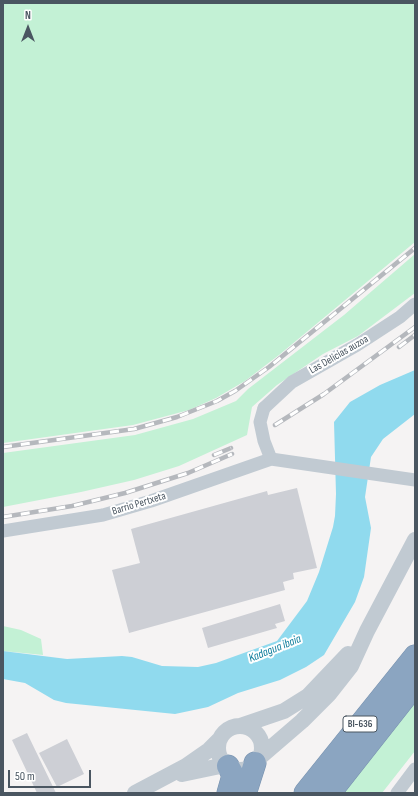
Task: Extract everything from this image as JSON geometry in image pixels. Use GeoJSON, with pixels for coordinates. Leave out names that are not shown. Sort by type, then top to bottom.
{"type":"FeatureCollection","features":[{"type":"Feature","properties":{"kind":"highway","name":"BI-636"},"geometry":{"type":"LineString","coordinates":[[305,793],[415,656]]}},
{"type":"Feature","properties":{"kind":"highway","name":"BI-636"},"geometry":{"type":"LineString","coordinates":[[330,793],[415,685]]}},
{"type":"Feature","properties":{"kind":"highway"},"geometry":{"type":"LineString","coordinates":[[243,793],[247,788],[257,761]]}},
{"type":"Feature","properties":{"kind":"highway"},"geometry":{"type":"LineString","coordinates":[[227,765],[232,772],[232,779],[228,793]]}},
{"type":"Feature","properties":{"kind":"street","name":"Las Delicias auzoa"},"geometry":{"type":"LineString","coordinates":[[271,458],[264,442],[260,422],[264,408],[292,382],[357,345],[400,317],[415,304]]}},
{"type":"Feature","properties":{"kind":"street"},"geometry":{"type":"LineString","coordinates":[[271,458],[414,482]]}},
{"type":"Feature","properties":{"kind":"street","name":"Barrio Pertxeta"},"geometry":{"type":"LineString","coordinates":[[3,531],[103,514],[152,501],[271,458]]}},
{"type":"Feature","properties":{"kind":"street"},"geometry":{"type":"LineString","coordinates":[[220,739],[219,755],[227,765],[237,769],[244,769],[257,761],[302,721],[329,694],[351,666],[367,631],[415,540]]}},
{"type":"Feature","properties":{"kind":"street"},"geometry":{"type":"LineString","coordinates":[[135,793],[161,781],[186,766],[208,750],[227,730],[284,711],[308,696],[327,677],[367,631]]}},
{"type":"Feature","properties":{"kind":"street"},"geometry":{"type":"LineString","coordinates":[[240,726],[253,730],[258,735],[262,747],[257,761]]}},
{"type":"Feature","properties":{"kind":"street"},"geometry":{"type":"LineString","coordinates":[[161,781],[188,772],[227,765]]}},
{"type":"Feature","properties":{"kind":"street"},"geometry":{"type":"LineString","coordinates":[[397,793],[415,769]]}},
{"type":"Feature","properties":{"kind":"green space"},"geometry":{"type":"Polygon","coordinates":[[[3,3],[415,3],[415,242],[279,355],[245,381],[216,398],[189,410],[133,425],[3,443],[3,3]]]}},
{"type":"Feature","properties":{"kind":"green space"},"geometry":{"type":"Polygon","coordinates":[[[415,254],[415,293],[358,336],[323,354],[277,385],[252,407],[247,435],[179,466],[134,480],[3,507],[3,453],[135,435],[193,419],[236,401],[248,389],[344,315],[415,254]]]}},
{"type":"Feature","properties":{"kind":"green space"},"geometry":{"type":"Polygon","coordinates":[[[3,626],[21,630],[41,639],[43,655],[3,651],[3,626]]]}},
{"type":"Feature","properties":{"kind":"green space"},"geometry":{"type":"Polygon","coordinates":[[[415,699],[415,751],[382,793],[342,793],[415,699]]]}},
{"type":"Feature","properties":{"kind":"water","name":"Kadagua ibaia"},"geometry":{"type":"Polygon","coordinates":[[[415,370],[415,414],[383,439],[371,457],[365,497],[371,528],[364,577],[355,602],[324,655],[306,667],[280,680],[238,693],[208,707],[175,714],[66,703],[54,700],[25,683],[3,679],[3,651],[67,659],[122,656],[132,657],[162,666],[198,667],[216,663],[277,641],[307,601],[319,572],[333,527],[336,494],[334,422],[350,402],[380,385],[415,370]]]}},
{"type":"Feature","properties":{"kind":"building"},"geometry":{"type":"Polygon","coordinates":[[[297,488],[317,568],[293,573],[294,579],[283,582],[285,590],[129,633],[112,570],[140,563],[131,529],[267,491],[268,495],[297,488]]]}},
{"type":"Feature","properties":{"kind":"building"},"geometry":{"type":"Polygon","coordinates":[[[280,604],[285,621],[275,624],[277,628],[208,648],[202,628],[280,604]]]}},
{"type":"Feature","properties":{"kind":"building"},"geometry":{"type":"Polygon","coordinates":[[[27,733],[56,793],[37,793],[12,740],[27,733]]]}},
{"type":"Feature","properties":{"kind":"building"},"geometry":{"type":"Polygon","coordinates":[[[67,739],[84,774],[57,787],[39,753],[67,739]]]}},
{"type":"Feature","properties":{"kind":"railway"},"geometry":{"type":"LineString","coordinates":[[3,447],[134,429],[177,417],[217,401],[235,391],[269,367],[415,248]]}},
{"type":"Feature","properties":{"kind":"railway"},"geometry":{"type":"LineString","coordinates":[[275,425],[324,394],[415,327]]}},
{"type":"Feature","properties":{"kind":"railway"},"geometry":{"type":"LineString","coordinates":[[399,347],[415,335]]}},
{"type":"Feature","properties":{"kind":"railway"},"geometry":{"type":"LineString","coordinates":[[214,455],[231,448]]}},
{"type":"Feature","properties":{"kind":"railway"},"geometry":{"type":"LineString","coordinates":[[3,517],[72,506],[125,493],[188,473],[232,454]]}}]}
